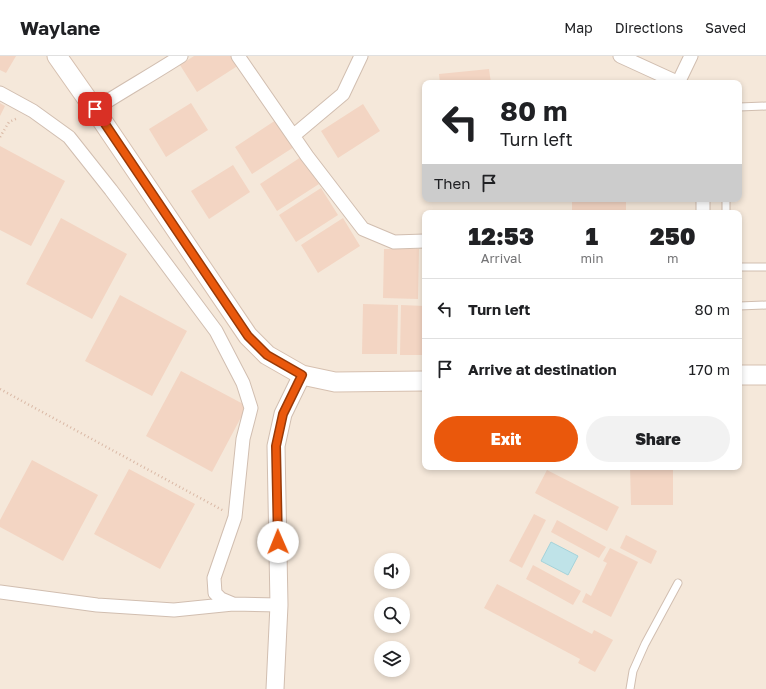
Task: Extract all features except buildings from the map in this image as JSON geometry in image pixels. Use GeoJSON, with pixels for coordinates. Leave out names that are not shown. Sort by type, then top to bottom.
{"type":"FeatureCollection","features":[{"type":"Feature","properties":{"kind":"main road"},"geometry":{"type":"LineString","coordinates":[[57,56],[95,109],[248,336],[267,355],[302,375],[335,382],[422,381]]}},
{"type":"Feature","properties":{"kind":"main road"},"geometry":{"type":"LineString","coordinates":[[742,375],[766,375]]}},
{"type":"Feature","properties":{"kind":"street"},"geometry":{"type":"LineString","coordinates":[[95,109],[181,56]]}},
{"type":"Feature","properties":{"kind":"street"},"geometry":{"type":"LineString","coordinates":[[238,56],[307,156],[363,229],[394,242],[422,241]]}},
{"type":"Feature","properties":{"kind":"street"},"geometry":{"type":"LineString","coordinates":[[293,136],[343,94],[361,56]]}},
{"type":"Feature","properties":{"kind":"street"},"geometry":{"type":"LineString","coordinates":[[620,56],[672,80]]}},
{"type":"Feature","properties":{"kind":"street"},"geometry":{"type":"LineString","coordinates":[[680,80],[691,56]]}},
{"type":"Feature","properties":{"kind":"street"},"geometry":{"type":"LineString","coordinates":[[0,93],[33,111],[69,137],[111,190],[216,331],[243,383],[251,408],[243,439],[235,517],[214,578],[215,593],[221,599],[233,604]]}},
{"type":"Feature","properties":{"kind":"street"},"geometry":{"type":"LineString","coordinates":[[275,689],[279,605],[276,446],[283,414],[302,375]]}},
{"type":"Feature","properties":{"kind":"street"},"geometry":{"type":"LineString","coordinates":[[0,592],[96,605],[174,610],[233,604],[279,605]]}},
{"type":"Feature","properties":{"kind":"lane"},"geometry":{"type":"LineString","coordinates":[[742,107],[766,106]]}},
{"type":"Feature","properties":{"kind":"lane"},"geometry":{"type":"LineString","coordinates":[[742,267],[766,267]]}},
{"type":"Feature","properties":{"kind":"lane"},"geometry":{"type":"LineString","coordinates":[[742,306],[766,306]]}},
{"type":"Feature","properties":{"kind":"lane"},"geometry":{"type":"LineString","coordinates":[[630,689],[633,671],[645,644],[678,583]]}},
{"type":"Feature","properties":{"kind":"path"},"geometry":{"type":"LineString","coordinates":[[0,136],[9,122],[33,111]]}},
{"type":"Feature","properties":{"kind":"path"},"geometry":{"type":"LineString","coordinates":[[0,390],[235,517]]}},
{"type":"Feature","properties":{"kind":"shaded area"},"geometry":{"type":"Polygon","coordinates":[[[0,56],[766,56],[766,689],[0,689],[0,56]]]}},
{"type":"Feature","properties":{"kind":"water"},"geometry":{"type":"Polygon","coordinates":[[[551,542],[578,556],[568,575],[541,561],[551,542]]]}},
{"type":"Feature","properties":{"kind":"route"},"geometry":{"type":"LineString","coordinates":[[95,109],[248,336],[267,355],[302,375],[283,414],[276,446],[278,542]]}}]}
